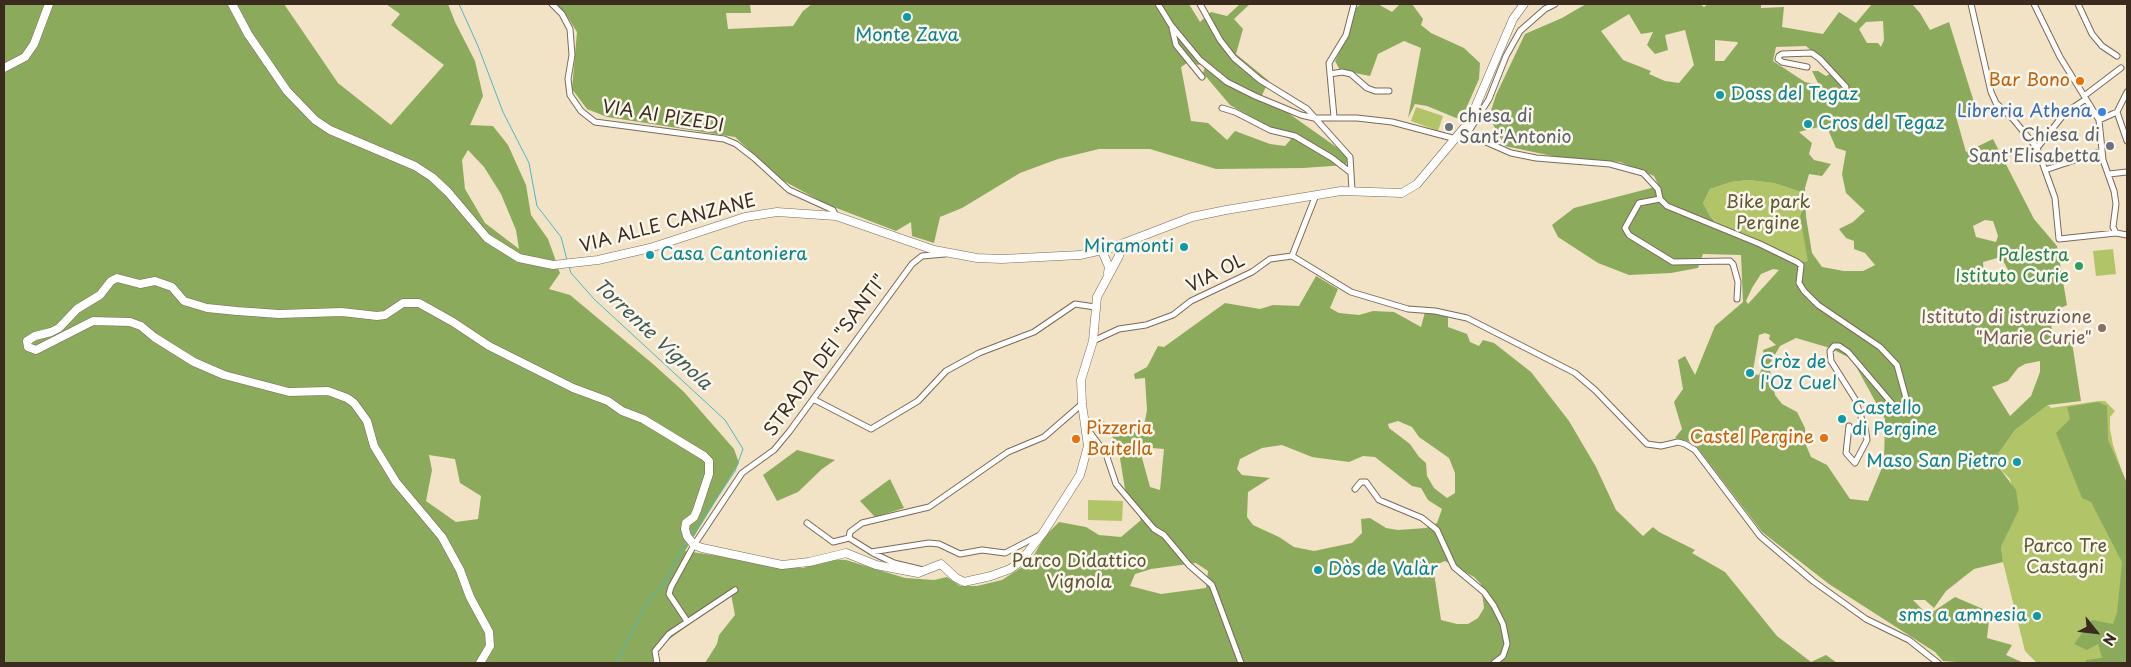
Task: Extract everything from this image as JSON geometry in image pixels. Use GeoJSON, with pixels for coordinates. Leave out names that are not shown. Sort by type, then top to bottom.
{"type":"FeatureCollection","features":[{"type":"Feature","properties":{"kind":"street"},"geometry":{"type":"LineString","coordinates":[[4,68],[25,57],[34,44],[49,4]]}},
{"type":"Feature","properties":{"kind":"street","name":"VIA ALLE CANZANE"},"geometry":{"type":"LineString","coordinates":[[232,4],[248,34],[287,90],[315,120],[330,130],[415,166],[432,177],[448,192],[487,238],[519,258],[553,265],[576,264],[650,248],[745,217],[777,212],[836,216],[934,250],[956,254],[1002,260],[1080,255],[1102,251],[1192,217],[1352,190],[1390,194],[1402,193],[1417,184],[1461,136],[1478,105],[1513,19],[1524,4]]}},
{"type":"Feature","properties":{"kind":"street","name":"VIA AI PIZEDI"},"geometry":{"type":"LineString","coordinates":[[552,4],[562,14],[570,29],[572,55],[568,79],[570,95],[581,112],[595,122],[712,137],[730,142],[754,158],[790,190],[833,210],[836,216]]}},
{"type":"Feature","properties":{"kind":"street"},"geometry":{"type":"LineString","coordinates":[[1158,4],[1171,25],[1200,60],[1227,82],[1301,115],[1314,118],[1334,117],[1392,122],[1461,136],[1511,153],[1628,168],[1642,173],[1658,189],[1660,199],[1667,206],[1790,257],[1800,266],[1799,283],[1804,291],[1818,305],[1889,355],[1897,365],[1905,401],[1900,407],[1894,406],[1848,352],[1839,346],[1834,346],[1830,351],[1831,361],[1854,399],[1867,435],[1865,447],[1857,462],[1854,463],[1846,454],[1849,426]]}},
{"type":"Feature","properties":{"kind":"street"},"geometry":{"type":"LineString","coordinates":[[1200,4],[1220,40],[1234,58],[1260,80],[1307,109],[1350,157],[1352,190]]}},
{"type":"Feature","properties":{"kind":"street"},"geometry":{"type":"LineString","coordinates":[[1334,117],[1330,63],[1346,36],[1354,4]]}},
{"type":"Feature","properties":{"kind":"street"},"geometry":{"type":"LineString","coordinates":[[1461,136],[1489,99],[1517,36],[1524,26],[1555,4]]}},
{"type":"Feature","properties":{"kind":"street"},"geometry":{"type":"LineString","coordinates":[[1971,4],[1996,103],[2014,119],[2037,148],[2055,198],[2058,239],[2116,233],[2127,235]]}},
{"type":"Feature","properties":{"kind":"street"},"geometry":{"type":"LineString","coordinates":[[2034,4],[2060,57],[2099,120],[2102,151],[2114,191],[2113,227],[2116,233]]}},
{"type":"Feature","properties":{"kind":"street"},"geometry":{"type":"LineString","coordinates":[[2078,4],[2092,34],[2102,46],[2117,56]]}},
{"type":"Feature","properties":{"kind":"street"},"geometry":{"type":"LineString","coordinates":[[1171,25],[1176,45],[1202,77]]}},
{"type":"Feature","properties":{"kind":"street"},"geometry":{"type":"LineString","coordinates":[[1807,67],[1782,62],[1778,59],[1779,56],[1782,54],[1812,54],[1820,59],[1846,87]]}},
{"type":"Feature","properties":{"kind":"street"},"geometry":{"type":"LineString","coordinates":[[2037,148],[2066,113],[2121,68]]}},
{"type":"Feature","properties":{"kind":"street"},"geometry":{"type":"LineString","coordinates":[[1330,74],[1342,72],[1351,74],[1368,88],[1375,91],[1389,91]]}},
{"type":"Feature","properties":{"kind":"street"},"geometry":{"type":"LineString","coordinates":[[2099,120],[2117,112],[2127,92]]}},
{"type":"Feature","properties":{"kind":"street"},"geometry":{"type":"LineString","coordinates":[[1222,108],[1270,130],[1295,136],[1332,158],[1350,172]]}},
{"type":"Feature","properties":{"kind":"street"},"geometry":{"type":"LineString","coordinates":[[2117,112],[2127,141]]}},
{"type":"Feature","properties":{"kind":"street"},"geometry":{"type":"LineString","coordinates":[[2045,170],[2102,151]]}},
{"type":"Feature","properties":{"kind":"street"},"geometry":{"type":"LineString","coordinates":[[2109,174],[2127,172]]}},
{"type":"Feature","properties":{"kind":"street"},"geometry":{"type":"LineString","coordinates":[[1316,195],[1292,256],[1351,292],[1408,309],[1467,318],[1575,373],[1595,390],[1647,444],[1661,446],[1678,442],[1695,450],[1760,536],[1813,581],[1866,619],[1909,640],[1938,663]]}},
{"type":"Feature","properties":{"kind":"street"},"geometry":{"type":"LineString","coordinates":[[1660,199],[1639,203],[1625,228],[1629,234],[1673,262],[1730,262],[1733,264],[1738,282],[1737,300]]}},
{"type":"Feature","properties":{"kind":"street"},"geometry":{"type":"LineString","coordinates":[[480,663],[490,646],[489,632],[470,597],[460,570],[442,537],[396,482],[374,446],[367,421],[354,403],[347,398],[328,391],[289,392],[224,375],[194,362],[154,337],[141,326],[130,322],[94,320],[36,350],[28,347],[27,341],[60,328],[77,309],[100,295],[111,281],[118,278],[140,284],[155,281],[172,288],[184,301],[208,308],[236,311],[279,314],[342,312],[377,316],[385,315],[403,304],[419,303],[453,322],[488,346],[573,388],[608,401],[622,412],[643,419],[704,456],[709,461],[709,474],[694,517],[686,523],[691,541],[702,548],[782,565],[808,562],[846,553],[895,570],[918,573],[936,564],[941,564],[956,578],[964,582],[991,576],[1010,569],[1020,562],[1043,534],[1080,475],[1088,446],[1082,404],[1082,380],[1093,341],[1095,307],[1099,292],[1119,256],[1118,245]]}},
{"type":"Feature","properties":{"kind":"street"},"geometry":{"type":"LineString","coordinates":[[1102,251],[1109,267],[1108,275]]}},
{"type":"Feature","properties":{"kind":"street","name":"STRADA DEI \"SANTI\""},"geometry":{"type":"LineString","coordinates":[[687,621],[669,594],[691,541],[742,473],[774,450],[912,264],[922,256],[956,254]]}},
{"type":"Feature","properties":{"kind":"street","name":"VIA OL"},"geometry":{"type":"LineString","coordinates":[[1093,341],[1119,329],[1146,325],[1172,315],[1191,301],[1252,272],[1270,259],[1292,256]]}},
{"type":"Feature","properties":{"kind":"street"},"geometry":{"type":"LineString","coordinates":[[813,399],[871,429],[918,401],[946,371],[994,346],[1034,332],[1075,304],[1095,307]]}},
{"type":"Feature","properties":{"kind":"street"},"geometry":{"type":"LineString","coordinates":[[849,538],[850,532],[862,523],[929,507],[1008,452],[1044,437],[1082,404]]}},
{"type":"Feature","properties":{"kind":"street"},"geometry":{"type":"LineString","coordinates":[[1085,425],[1106,454],[1116,484],[1154,530],[1164,535],[1189,565],[1212,586],[1241,663]]}},
{"type":"Feature","properties":{"kind":"street"},"geometry":{"type":"LineString","coordinates":[[1355,489],[1362,482],[1366,482],[1379,500],[1422,518],[1437,530],[1454,567],[1484,592],[1494,606],[1502,624],[1507,644],[1504,656],[1494,663]]}},
{"type":"Feature","properties":{"kind":"street"},"geometry":{"type":"LineString","coordinates":[[807,523],[833,542],[849,538],[871,552],[908,568],[927,570]]}},
{"type":"Feature","properties":{"kind":"street"},"geometry":{"type":"LineString","coordinates":[[871,552],[929,543],[938,544],[960,554],[982,550],[1005,552],[1043,534]]}},
{"type":"Feature","properties":{"kind":"street"},"geometry":{"type":"LineString","coordinates":[[657,663],[655,651],[669,634],[735,590]]}},
{"type":"Feature","properties":{"kind":"green space"},"geometry":{"type":"Polygon","coordinates":[[[4,4],[48,4],[33,43],[24,56],[4,67],[4,4]]]}},
{"type":"Feature","properties":{"kind":"green space","name":"Parco Didattico Vignola"},"geometry":{"type":"Polygon","coordinates":[[[51,4],[230,4],[234,14],[314,121],[414,168],[431,178],[502,249],[557,266],[560,273],[549,289],[570,295],[653,364],[684,392],[734,449],[739,463],[685,551],[803,568],[829,559],[846,560],[905,578],[934,580],[947,577],[960,586],[977,586],[1002,580],[1030,562],[1045,536],[1059,522],[1086,527],[1099,535],[1121,537],[1141,520],[1125,489],[1118,446],[1102,420],[1120,434],[1128,425],[1137,435],[1143,431],[1147,410],[1145,378],[1135,379],[1134,374],[1147,367],[1158,346],[1164,347],[1225,303],[1260,309],[1273,305],[1299,306],[1316,276],[1338,289],[1330,308],[1339,313],[1359,315],[1373,311],[1394,312],[1421,327],[1425,312],[1448,316],[1448,327],[1467,334],[1470,342],[1479,346],[1483,340],[1494,343],[1531,372],[1569,421],[1596,467],[1616,510],[1643,536],[1653,527],[1659,532],[1695,550],[1692,553],[1725,572],[1777,636],[1811,662],[1826,655],[1837,663],[705,663],[717,644],[719,635],[735,615],[731,594],[657,648],[655,663],[4,663],[4,70],[26,58],[51,4]],[[1398,421],[1388,424],[1389,428],[1410,444],[1426,463],[1427,476],[1434,488],[1447,498],[1455,493],[1455,473],[1449,458],[1419,437],[1412,427],[1398,421]],[[1282,445],[1262,448],[1240,459],[1237,469],[1242,475],[1270,478],[1248,492],[1247,517],[1253,525],[1279,537],[1294,547],[1314,551],[1352,543],[1362,533],[1361,519],[1370,518],[1386,528],[1398,530],[1426,528],[1437,523],[1442,509],[1428,500],[1421,488],[1412,486],[1375,457],[1363,456],[1349,462],[1312,457],[1282,445]],[[1139,447],[1150,487],[1160,490],[1164,449],[1139,447]],[[429,455],[432,470],[426,501],[456,522],[478,519],[481,496],[460,483],[455,459],[429,455]],[[1445,561],[1433,566],[1441,620],[1457,624],[1468,624],[1478,618],[1484,608],[1481,584],[1474,577],[1445,561]],[[1196,563],[1151,569],[1135,574],[1130,586],[1161,594],[1206,588],[1208,571],[1196,563]]]}},
{"type":"Feature","properties":{"kind":"green space"},"geometry":{"type":"Polygon","coordinates":[[[233,4],[284,4],[338,83],[391,125],[444,65],[391,25],[400,14],[386,4],[448,4],[475,61],[483,96],[470,125],[493,126],[508,145],[526,185],[531,215],[548,239],[557,264],[520,257],[488,237],[433,176],[316,119],[288,90],[233,4]],[[468,150],[462,160],[465,189],[485,223],[519,249],[516,230],[501,194],[484,167],[468,150]]]}},
{"type":"Feature","properties":{"kind":"green space"},"geometry":{"type":"Polygon","coordinates":[[[550,4],[750,4],[751,13],[726,13],[728,29],[793,26],[803,11],[812,4],[1189,4],[1200,22],[1211,12],[1227,16],[1240,4],[1250,4],[1234,19],[1243,29],[1236,54],[1269,81],[1260,99],[1274,103],[1349,156],[1346,165],[1303,168],[1216,169],[1150,149],[1099,149],[1058,159],[1020,173],[962,208],[940,217],[934,243],[912,236],[911,222],[896,231],[826,204],[782,180],[735,137],[607,117],[587,109],[572,89],[577,32],[567,16],[550,4]],[[1190,61],[1181,67],[1191,121],[1208,123],[1227,140],[1235,131],[1270,144],[1285,146],[1291,139],[1230,105],[1203,73],[1207,62],[1198,65],[1190,61]]]}},
{"type":"Feature","properties":{"kind":"green space"},"geometry":{"type":"Polygon","coordinates":[[[1361,4],[1378,4],[1392,12],[1400,4],[1412,4],[1423,19],[1421,25],[1431,33],[1464,48],[1480,63],[1479,79],[1461,120],[1427,106],[1415,104],[1408,118],[1421,48],[1404,41],[1378,54],[1370,76],[1340,70],[1335,61],[1347,37],[1356,8],[1361,4]]]}},
{"type":"Feature","properties":{"kind":"green space"},"geometry":{"type":"Polygon","coordinates":[[[1586,4],[1700,4],[1704,7],[1708,4],[1761,4],[1761,8],[1784,7],[1782,27],[1823,34],[1839,12],[1856,23],[1872,4],[1912,4],[1930,30],[1949,22],[1978,115],[1955,113],[1966,152],[1993,139],[2034,219],[2057,246],[2067,305],[2050,313],[2053,342],[2072,342],[2081,401],[2048,405],[2015,430],[1998,454],[2000,469],[2016,490],[2019,510],[2001,547],[2003,562],[1974,569],[1946,591],[1934,608],[1925,600],[1913,600],[1928,615],[1955,597],[1990,612],[1987,638],[2012,645],[2006,655],[2024,663],[1943,661],[1935,652],[1829,584],[1762,532],[1694,443],[1675,438],[1682,429],[1674,402],[1683,389],[1678,360],[1685,356],[1695,375],[1715,326],[1743,302],[1741,255],[1703,254],[1698,268],[1671,273],[1629,275],[1598,263],[1558,237],[1552,225],[1574,208],[1659,186],[1654,176],[1620,162],[1557,157],[1505,146],[1489,117],[1496,95],[1525,34],[1562,18],[1586,4]],[[1629,14],[1601,31],[1623,60],[1651,71],[1649,74],[1665,81],[1679,83],[1694,65],[1685,30],[1665,35],[1668,50],[1655,54],[1647,45],[1653,32],[1641,34],[1629,14]],[[1883,21],[1866,22],[1859,29],[1867,43],[1878,43],[1881,47],[1884,40],[1883,21]],[[1715,40],[1715,61],[1724,61],[1738,43],[1715,40]],[[1806,46],[1776,47],[1773,61],[1805,82],[1819,85],[1812,71],[1818,71],[1826,76],[1830,74],[1827,65],[1806,46]],[[1826,125],[1799,132],[1812,143],[1809,154],[1814,160],[1831,164],[1822,176],[1809,174],[1805,188],[1806,217],[1812,253],[1822,267],[1844,271],[1863,271],[1875,265],[1865,253],[1854,249],[1854,241],[1846,238],[1839,229],[1853,222],[1865,211],[1846,193],[1842,174],[1846,151],[1836,148],[1826,125]],[[1748,180],[1731,182],[1710,189],[1703,203],[1717,224],[1799,262],[1808,261],[1800,216],[1803,209],[1804,193],[1774,183],[1748,180]],[[1985,220],[1973,226],[1976,237],[1996,242],[1998,236],[1993,221],[1985,220]],[[2001,257],[1983,262],[1984,276],[1996,279],[2012,277],[2001,257]],[[1773,269],[1761,274],[1746,301],[1748,304],[1779,270],[1773,269]],[[1765,333],[1759,335],[1753,374],[1759,375],[1765,361],[1763,350],[1776,345],[1769,339],[1770,335],[1765,333]],[[1796,338],[1780,346],[1769,365],[1775,395],[1782,404],[1797,412],[1805,428],[1806,445],[1811,457],[1827,465],[1850,499],[1868,501],[1884,463],[1885,419],[1852,359],[1830,348],[1796,338]],[[2040,361],[2025,364],[2018,368],[2008,381],[1992,387],[2010,416],[2031,396],[2040,372],[2040,361]]]}},
{"type":"Feature","properties":{"kind":"green space"},"geometry":{"type":"Polygon","coordinates":[[[1416,107],[1443,116],[1438,131],[1411,121],[1416,107]]]}},
{"type":"Feature","properties":{"kind":"green space","name":"Bike park Pergine"},"geometry":{"type":"Polygon","coordinates":[[[1748,180],[1774,183],[1804,193],[1803,209],[1800,216],[1809,261],[1800,262],[1717,223],[1710,216],[1703,203],[1710,189],[1731,182],[1748,180]]]}},
{"type":"Feature","properties":{"kind":"green space"},"geometry":{"type":"Polygon","coordinates":[[[2113,249],[2116,274],[2096,276],[2093,251],[2113,249]]]}},
{"type":"Feature","properties":{"kind":"green space","name":"Parco Tre Castagni"},"geometry":{"type":"Polygon","coordinates":[[[2105,401],[2115,411],[2110,417],[2110,429],[2113,445],[2127,486],[2127,663],[2037,663],[2025,651],[2003,562],[2001,547],[2019,510],[2010,479],[2000,469],[1998,454],[2015,430],[2048,405],[2051,408],[2105,401]]]}},
{"type":"Feature","properties":{"kind":"green space"},"geometry":{"type":"Polygon","coordinates":[[[2098,402],[2107,406],[2108,440],[2127,483],[2127,663],[2086,663],[2086,660],[2102,658],[2098,644],[2087,650],[2074,644],[2092,620],[2113,624],[2117,613],[2122,562],[2091,502],[2082,498],[2056,433],[2070,419],[2067,407],[2098,402]]]}},
{"type":"Feature","properties":{"kind":"green space"},"geometry":{"type":"Polygon","coordinates":[[[797,450],[835,460],[822,469],[798,492],[777,501],[763,475],[797,450]]]}},
{"type":"Feature","properties":{"kind":"green space"},"geometry":{"type":"Polygon","coordinates":[[[890,479],[904,508],[875,517],[860,501],[890,479]]]}},
{"type":"Feature","properties":{"kind":"green space"},"geometry":{"type":"Polygon","coordinates":[[[1088,500],[1123,501],[1122,521],[1088,520],[1088,500]]]}},
{"type":"Feature","properties":{"kind":"waterway","name":"Torrente Vignola"},"geometry":{"type":"LineString","coordinates":[[459,4],[478,46],[503,112],[529,163],[537,206],[561,237],[567,260]]}},
{"type":"Feature","properties":{"kind":"waterway","name":"Torrente Vignola"},"geometry":{"type":"LineString","coordinates":[[569,267],[571,273],[594,299],[725,420],[743,449],[735,471],[691,536]]}},
{"type":"Feature","properties":{"kind":"waterway","name":"Torrente Vignola"},"geometry":{"type":"LineString","coordinates":[[616,663],[649,599],[662,586],[687,541]]}},
{"type":"Feature","properties":{"kind":"place","name":"Monte Zava"},"geometry":{"type":"Point","coordinates":[907,17]}},
{"type":"Feature","properties":{"kind":"place","name":"Bar Bono"},"geometry":{"type":"Point","coordinates":[2080,81]}},
{"type":"Feature","properties":{"kind":"place","name":"Doss del Tegaz"},"geometry":{"type":"Point","coordinates":[1720,95]}},
{"type":"Feature","properties":{"kind":"place","name":"Libreria Athena"},"geometry":{"type":"Point","coordinates":[2102,112]}},
{"type":"Feature","properties":{"kind":"place","name":"Cros del Tegaz"},"geometry":{"type":"Point","coordinates":[1808,124]}},
{"type":"Feature","properties":{"kind":"place","name":"chiesa di Sant'Antonio"},"geometry":{"type":"Point","coordinates":[1449,127]}},
{"type":"Feature","properties":{"kind":"place","name":"Chiesa di Sant'Elisabetta"},"geometry":{"type":"Point","coordinates":[2110,146]}},
{"type":"Feature","properties":{"kind":"place","name":"Miramonti"},"geometry":{"type":"Point","coordinates":[1184,247]}},
{"type":"Feature","properties":{"kind":"place","name":"Casa Cantoniera"},"geometry":{"type":"Point","coordinates":[650,255]}},
{"type":"Feature","properties":{"kind":"place","name":"Palestra Istituto Curie"},"geometry":{"type":"Point","coordinates":[2079,266]}},
{"type":"Feature","properties":{"kind":"place","name":"Istituto di istruzione \"Marie Curie\""},"geometry":{"type":"Point","coordinates":[2102,328]}},
{"type":"Feature","properties":{"kind":"place","name":"Cròz de l'Oz Cuel"},"geometry":{"type":"Point","coordinates":[1750,373]}},
{"type":"Feature","properties":{"kind":"place","name":"Castello di Pergine"},"geometry":{"type":"Point","coordinates":[1842,419]}},
{"type":"Feature","properties":{"kind":"place","name":"Castel Pergine"},"geometry":{"type":"Point","coordinates":[1824,438]}},
{"type":"Feature","properties":{"kind":"place","name":"Pizzeria Baitella"},"geometry":{"type":"Point","coordinates":[1076,439]}},
{"type":"Feature","properties":{"kind":"place","name":"Maso San Pietro"},"geometry":{"type":"Point","coordinates":[2017,462]}},
{"type":"Feature","properties":{"kind":"place","name":"Dòs de Valàr"},"geometry":{"type":"Point","coordinates":[1318,570]}},
{"type":"Feature","properties":{"kind":"place","name":"sms a amnesia"},"geometry":{"type":"Point","coordinates":[2037,616]}}]}
